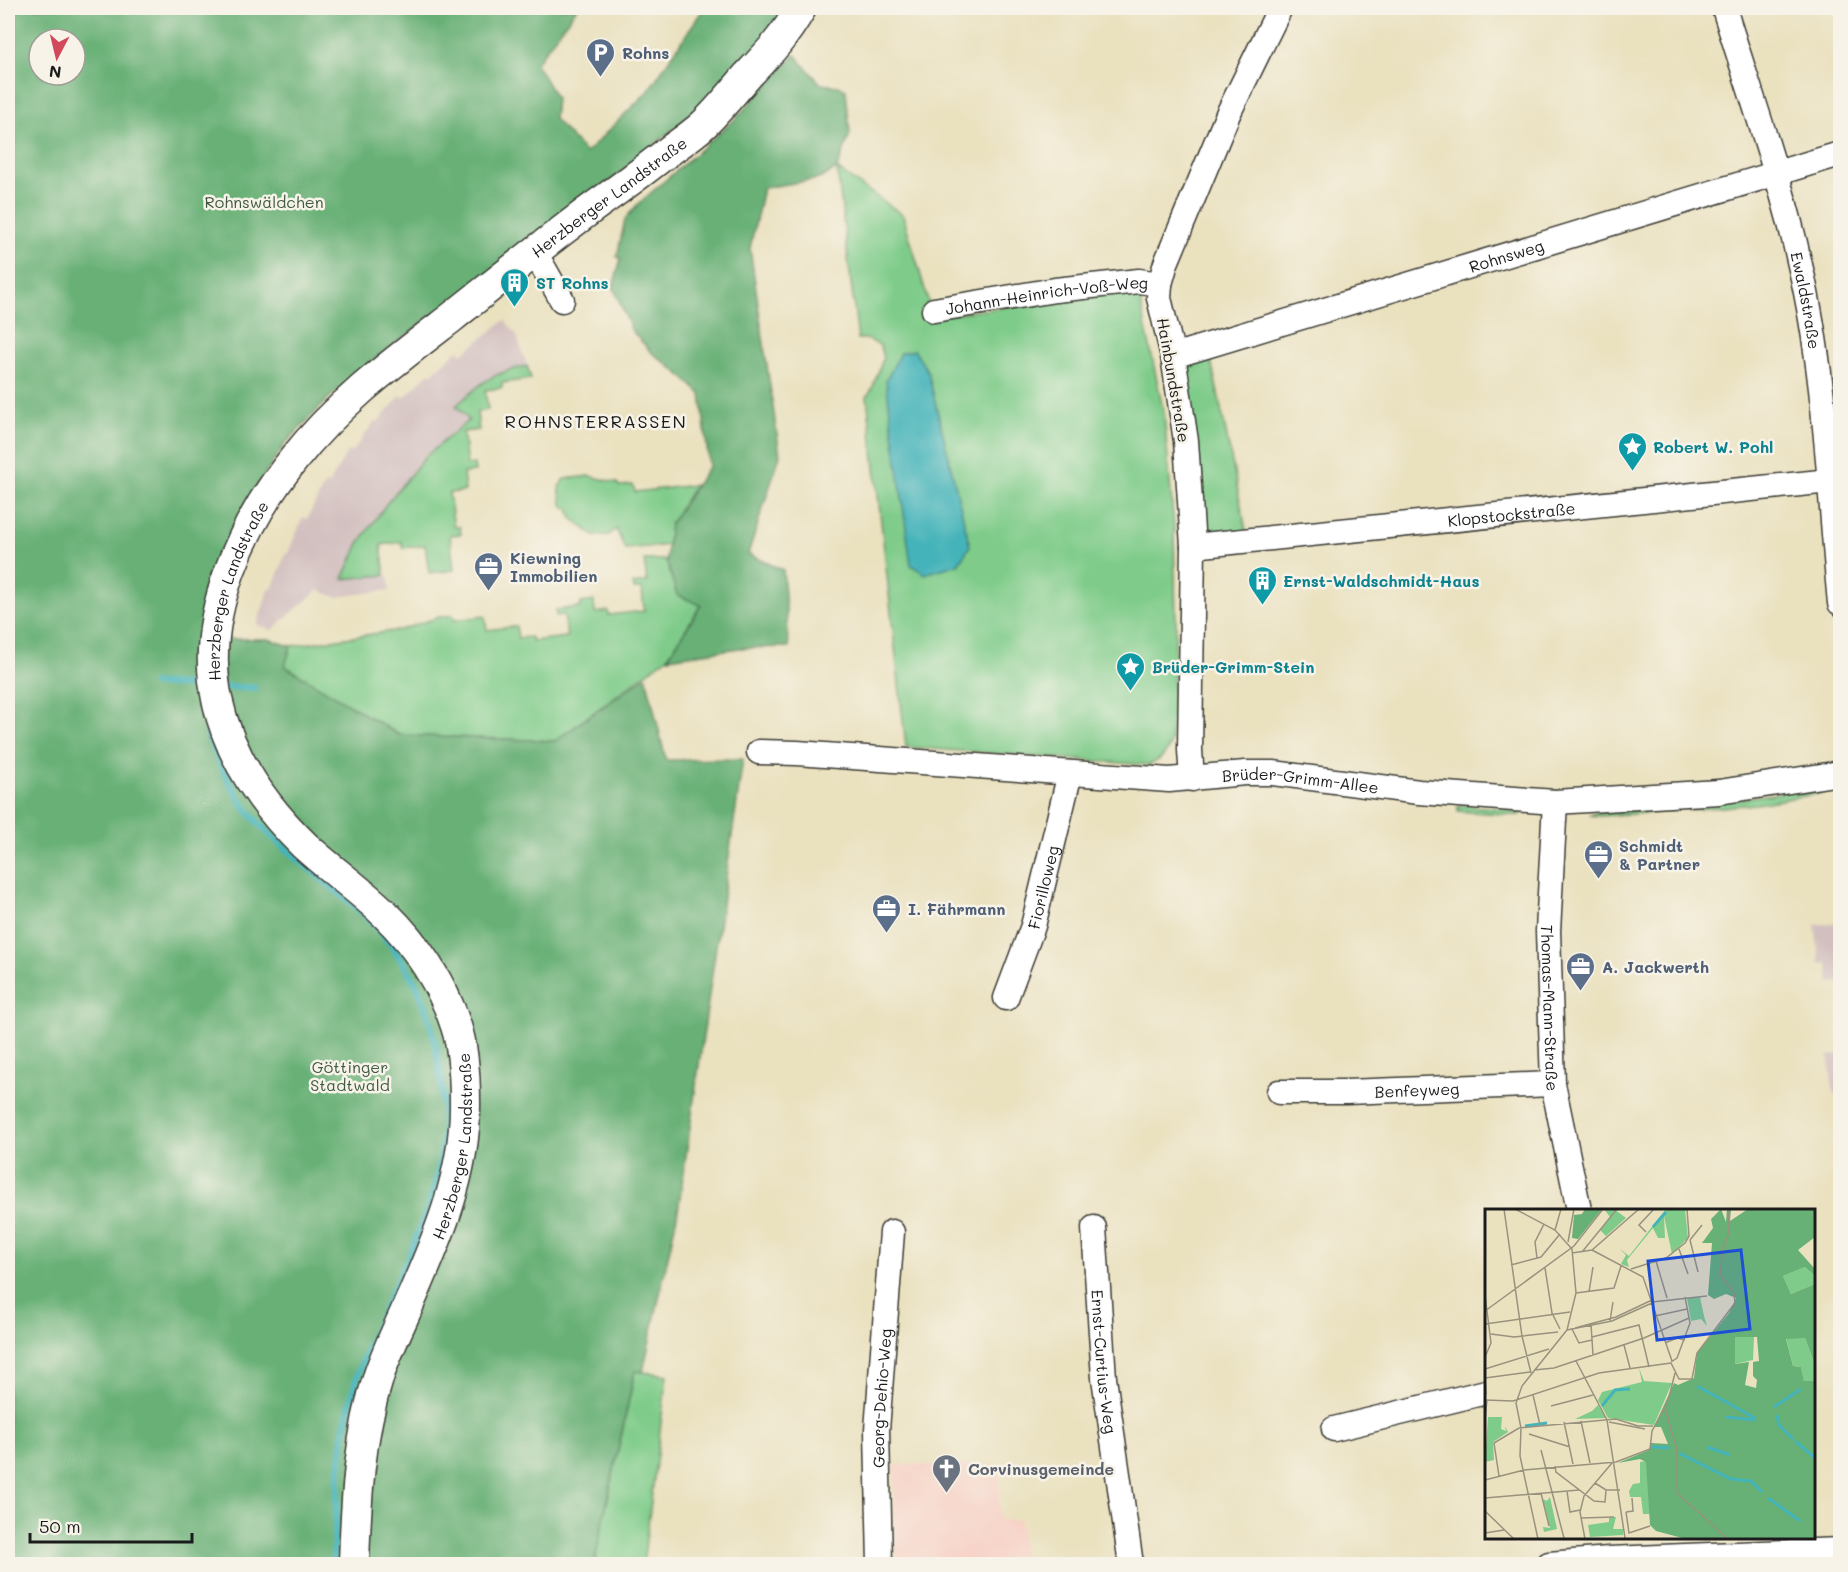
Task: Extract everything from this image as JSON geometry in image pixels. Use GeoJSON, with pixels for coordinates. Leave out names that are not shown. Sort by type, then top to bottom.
{"type":"FeatureCollection","features":[{"type":"Feature","properties":{"kind":"street","name":"Herzberger Landstraße"},"geometry":{"type":"LineString","coordinates":[[354,1564],[360,1459],[369,1409],[381,1369],[426,1265],[458,1174],[465,1129],[465,1083],[462,1053],[457,1027],[429,967],[387,916],[305,845],[267,805],[249,778],[229,739],[217,698],[214,664],[216,628],[224,591],[241,545],[263,503],[294,458],[327,422],[378,374],[534,251],[702,126],[785,36],[801,8]]}},
{"type":"Feature","properties":{"kind":"street","name":"Hainbundstraße"},"geometry":{"type":"LineString","coordinates":[[1192,779],[1190,750],[1193,546],[1186,441],[1173,356],[1159,298],[1160,284],[1170,252],[1223,125],[1280,8]]}},
{"type":"Feature","properties":{"kind":"street","name":"Ewaldstraße"},"geometry":{"type":"LineString","coordinates":[[1724,8],[1775,174],[1800,265],[1816,358],[1830,481],[1840,603]]}},
{"type":"Feature","properties":{"kind":"street","name":"Rohnsweg"},"geometry":{"type":"LineString","coordinates":[[1173,356],[1840,154]]}},
{"type":"Feature","properties":{"kind":"street"},"geometry":{"type":"LineString","coordinates":[[534,251],[562,300]]}},
{"type":"Feature","properties":{"kind":"street","name":"Johann-Heinrich-Voß-Weg"},"geometry":{"type":"LineString","coordinates":[[934,310],[1055,290],[1139,281],[1160,284]]}},
{"type":"Feature","properties":{"kind":"street","name":"Klopstockstraße"},"geometry":{"type":"LineString","coordinates":[[1193,546],[1830,481]]}},
{"type":"Feature","properties":{"kind":"street","name":"Brüder-Grimm-Allee"},"geometry":{"type":"LineString","coordinates":[[759,752],[1169,780],[1245,773],[1273,773],[1419,792],[1555,802],[1719,792],[1840,773]]}},
{"type":"Feature","properties":{"kind":"street","name":"Fiorilloweg"},"geometry":{"type":"LineString","coordinates":[[1006,998],[1033,926],[1070,773]]}},
{"type":"Feature","properties":{"kind":"street","name":"Thomas-Mann-Straße"},"geometry":{"type":"LineString","coordinates":[[1555,802],[1548,932],[1553,1084],[1579,1209]]}},
{"type":"Feature","properties":{"kind":"street","name":"Benfeyweg"},"geometry":{"type":"LineString","coordinates":[[1279,1092],[1346,1092],[1553,1084]]}},
{"type":"Feature","properties":{"kind":"street","name":"Ernst-Curtius-Weg"},"geometry":{"type":"LineString","coordinates":[[1094,1228],[1104,1378],[1131,1564]]}},
{"type":"Feature","properties":{"kind":"street","name":"Georg-Dehio-Weg"},"geometry":{"type":"LineString","coordinates":[[880,1564],[877,1430],[892,1232]]}},
{"type":"Feature","properties":{"kind":"street"},"geometry":{"type":"LineString","coordinates":[[1334,1429],[1485,1392]]}},
{"type":"Feature","properties":{"kind":"street"},"geometry":{"type":"LineString","coordinates":[[1549,1564],[1679,1547],[1840,1550]]}},
{"type":"Feature","properties":{"kind":"shaded area"},"geometry":{"type":"Polygon","coordinates":[[[505,320],[516,334],[527,366],[511,369],[457,406],[470,420],[426,456],[387,503],[359,543],[344,579],[388,575],[390,590],[336,597],[318,590],[272,630],[257,625],[269,588],[272,589],[303,517],[307,519],[325,484],[328,485],[348,451],[352,452],[375,421],[378,422],[401,395],[404,398],[429,372],[432,374],[458,350],[462,354],[505,320]]]}},
{"type":"Feature","properties":{"kind":"shaded area"},"geometry":{"type":"Polygon","coordinates":[[[1840,922],[1840,982],[1830,983],[1828,963],[1820,964],[1815,925],[1840,922]]]}},
{"type":"Feature","properties":{"kind":"shaded area"},"geometry":{"type":"Polygon","coordinates":[[[1840,1054],[1840,1093],[1834,1094],[1828,1056],[1840,1054]]]}},
{"type":"Feature","properties":{"kind":"shaded area","name":"Corvinusgemeinde"},"geometry":{"type":"Polygon","coordinates":[[[894,1465],[999,1465],[999,1520],[1020,1520],[1023,1564],[897,1564],[894,1465]]]}},
{"type":"Feature","properties":{"kind":"green space","name":"Göttinger Stadtwald"},"geometry":{"type":"Polygon","coordinates":[[[8,8],[577,8],[536,63],[556,98],[554,119],[586,153],[648,91],[704,8],[791,8],[782,25],[692,114],[613,179],[374,360],[329,398],[285,444],[248,500],[203,639],[268,639],[291,646],[285,666],[399,735],[555,741],[646,676],[666,760],[743,759],[678,1211],[643,1372],[635,1371],[594,1564],[8,1564],[8,8]]]}},
{"type":"Feature","properties":{"kind":"green space"},"geometry":{"type":"Polygon","coordinates":[[[795,55],[821,84],[839,86],[846,90],[850,134],[837,169],[819,179],[763,188],[750,248],[780,455],[748,554],[783,570],[789,647],[740,648],[668,658],[701,605],[677,595],[666,560],[670,524],[709,466],[701,394],[652,353],[632,331],[613,287],[621,258],[617,257],[625,219],[637,205],[735,119],[795,55]]]}},
{"type":"Feature","properties":{"kind":"green space"},"geometry":{"type":"Polygon","coordinates":[[[837,169],[903,215],[933,317],[1133,289],[1139,295],[1164,414],[1174,528],[1176,624],[1171,741],[1166,753],[1154,763],[1149,765],[906,747],[867,396],[872,389],[883,359],[880,345],[866,339],[858,339],[837,169]]]}},
{"type":"Feature","properties":{"kind":"green space"},"geometry":{"type":"Polygon","coordinates":[[[1210,355],[1247,535],[1206,533],[1201,527],[1186,372],[1195,359],[1210,355]]]}},
{"type":"Feature","properties":{"kind":"green space"},"geometry":{"type":"Polygon","coordinates":[[[527,366],[531,379],[502,383],[502,388],[485,390],[488,410],[477,412],[479,430],[463,432],[467,465],[474,464],[475,472],[463,473],[465,491],[449,493],[454,527],[460,527],[461,534],[450,535],[454,570],[429,573],[425,545],[403,548],[402,542],[381,545],[385,575],[343,579],[359,543],[387,503],[426,456],[469,420],[456,406],[496,375],[527,366]]]}},
{"type":"Feature","properties":{"kind":"green space"},"geometry":{"type":"Polygon","coordinates":[[[590,476],[617,483],[619,486],[633,485],[635,492],[695,485],[670,524],[668,545],[625,549],[616,529],[609,535],[594,536],[571,517],[570,511],[562,504],[559,487],[564,479],[590,476]]]}},
{"type":"Feature","properties":{"kind":"green space"},"geometry":{"type":"Polygon","coordinates":[[[644,560],[666,560],[677,595],[701,605],[668,657],[555,741],[399,735],[284,666],[291,646],[400,630],[439,617],[453,615],[454,620],[485,616],[487,630],[516,626],[518,638],[531,637],[532,641],[567,637],[564,615],[556,616],[556,610],[581,607],[581,603],[594,601],[595,613],[608,611],[609,615],[644,611],[642,589],[634,589],[633,584],[647,582],[644,560]]]}},
{"type":"Feature","properties":{"kind":"green space"},"geometry":{"type":"Polygon","coordinates":[[[1822,787],[1821,793],[1756,804],[1688,810],[1688,806],[1822,787]]]}},
{"type":"Feature","properties":{"kind":"green space"},"geometry":{"type":"Polygon","coordinates":[[[1458,805],[1519,810],[1523,813],[1518,815],[1458,811],[1458,805]]]}},
{"type":"Feature","properties":{"kind":"green space"},"geometry":{"type":"Polygon","coordinates":[[[1672,807],[1672,811],[1589,815],[1599,812],[1672,807]]]}},
{"type":"Feature","properties":{"kind":"green space"},"geometry":{"type":"Polygon","coordinates":[[[635,1371],[667,1375],[643,1564],[594,1564],[635,1371]]]}},
{"type":"Feature","properties":{"kind":"water"},"geometry":{"type":"Polygon","coordinates":[[[914,350],[928,372],[970,546],[958,564],[925,574],[911,565],[886,381],[900,353],[914,350]]]}},
{"type":"Feature","properties":{"kind":"waterway"},"geometry":{"type":"LineString","coordinates":[[154,684],[206,686]]}},
{"type":"Feature","properties":{"kind":"waterway"},"geometry":{"type":"LineString","coordinates":[[227,687],[254,688]]}},
{"type":"Feature","properties":{"kind":"waterway"},"geometry":{"type":"LineString","coordinates":[[208,735],[233,788],[253,817],[266,831],[369,919],[398,955],[418,988],[426,1008],[440,1071],[443,1095],[443,1145],[435,1187],[414,1244],[365,1355],[349,1406],[337,1496],[333,1564]]}},
{"type":"Feature","properties":{"kind":"place","name":"Rohns"},"geometry":{"type":"Point","coordinates":[601,78]}},
{"type":"Feature","properties":{"kind":"place","name":"ST Rohns"},"geometry":{"type":"Point","coordinates":[515,308]}},
{"type":"Feature","properties":{"kind":"place","name":"Robert W. Pohl"},"geometry":{"type":"Point","coordinates":[1632,472]}},
{"type":"Feature","properties":{"kind":"place","name":"Kiewning Immobilien"},"geometry":{"type":"Point","coordinates":[489,592]}},
{"type":"Feature","properties":{"kind":"place","name":"Ernst-Waldschmidt-Haus"},"geometry":{"type":"Point","coordinates":[1262,606]}},
{"type":"Feature","properties":{"kind":"place","name":"Brüder-Grimm-Stein"},"geometry":{"type":"Point","coordinates":[1131,692]}},
{"type":"Feature","properties":{"kind":"place","name":"Schmidt & Partner"},"geometry":{"type":"Point","coordinates":[1598,880]}},
{"type":"Feature","properties":{"kind":"place","name":"I. Fährmann"},"geometry":{"type":"Point","coordinates":[887,934]}},
{"type":"Feature","properties":{"kind":"place","name":"A. Jackwerth"},"geometry":{"type":"Point","coordinates":[1581,992]}},
{"type":"Feature","properties":{"kind":"place","name":"Corvinusgemeinde"},"geometry":{"type":"Point","coordinates":[947,1494]}},
{"type":"Feature","properties":{"kind":"district","name":"ROHNSTERRASSEN"},"geometry":{"type":"Point","coordinates":[596,421]}},
{"type":"Feature","properties":{"kind":"park label","name":"Rohnswäldchen"},"geometry":{"type":"Point","coordinates":[264,201]}}]}
